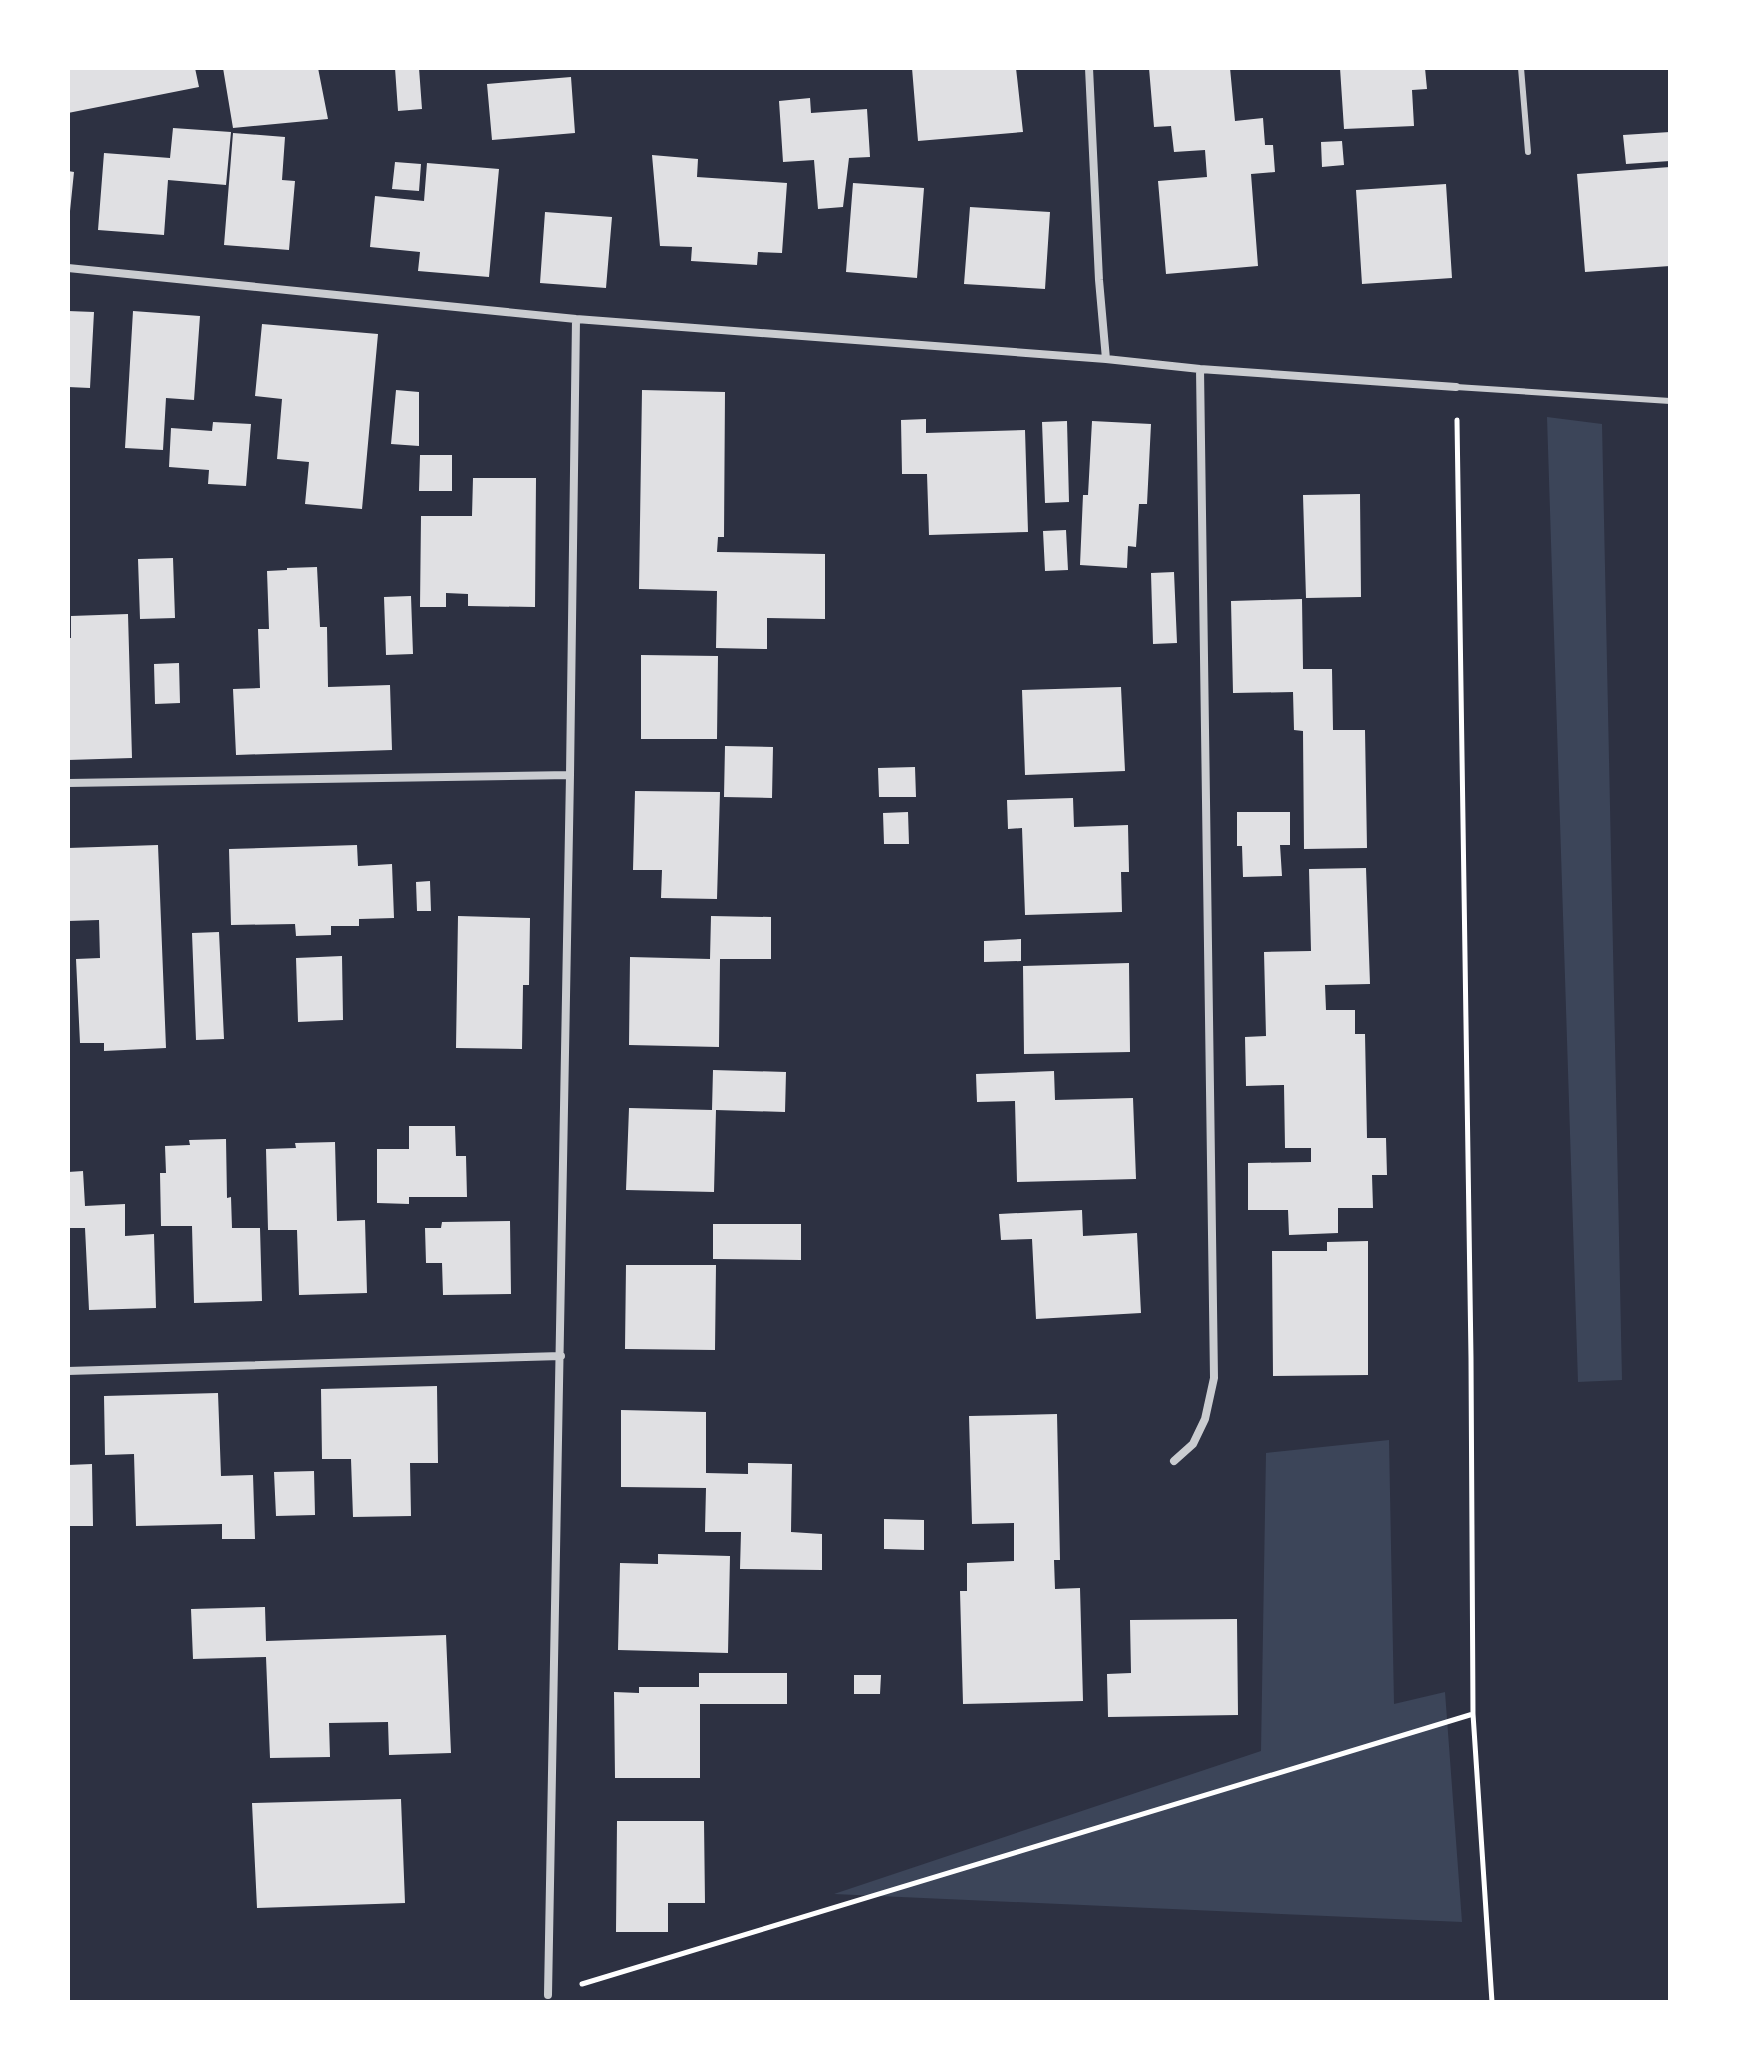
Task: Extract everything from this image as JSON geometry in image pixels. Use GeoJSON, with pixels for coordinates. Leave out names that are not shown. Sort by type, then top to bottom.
{"type":"FeatureCollection","features":[{"type":"Feature","properties":{"kind":"street"},"geometry":{"type":"LineString","coordinates":[[1089,68],[1106,359]]}},
{"type":"Feature","properties":{"kind":"street"},"geometry":{"type":"LineString","coordinates":[[68,268],[576,319],[1456,387]]}},
{"type":"Feature","properties":{"kind":"street"},"geometry":{"type":"LineString","coordinates":[[548,1995],[576,319]]}},
{"type":"Feature","properties":{"kind":"street"},"geometry":{"type":"LineString","coordinates":[[1174,1461],[1193,1444],[1205,1419],[1214,1378],[1200,369]]}},
{"type":"Feature","properties":{"kind":"street"},"geometry":{"type":"LineString","coordinates":[[68,783],[570,775]]}},
{"type":"Feature","properties":{"kind":"street"},"geometry":{"type":"LineString","coordinates":[[68,1371],[561,1356]]}},
{"type":"Feature","properties":{"kind":"lane"},"geometry":{"type":"LineString","coordinates":[[1521,68],[1528,152]]}},
{"type":"Feature","properties":{"kind":"lane"},"geometry":{"type":"LineString","coordinates":[[1456,387],[1670,401]]}},
{"type":"Feature","properties":{"kind":"path"},"geometry":{"type":"LineString","coordinates":[[1456,387],[1473,1714],[1492,2002]]}},
{"type":"Feature","properties":{"kind":"path"},"geometry":{"type":"LineString","coordinates":[[548,1995],[1473,1714]]}},
{"type":"Feature","properties":{"kind":"shaded area"},"geometry":{"type":"Polygon","coordinates":[[[1547,417],[1602,424],[1622,1380],[1578,1382],[1547,417]]]}},
{"type":"Feature","properties":{"kind":"shaded area"},"geometry":{"type":"Polygon","coordinates":[[[1389,1440],[1394,1704],[1445,1692],[1462,1922],[834,1894],[1261,1751],[1266,1453],[1389,1440]]]}},
{"type":"Feature","properties":{"kind":"building"},"geometry":{"type":"Polygon","coordinates":[[[68,68],[195,68],[199,87],[68,113],[68,68]]]}},
{"type":"Feature","properties":{"kind":"building"},"geometry":{"type":"Polygon","coordinates":[[[223,68],[318,68],[328,119],[233,128],[223,68]]]}},
{"type":"Feature","properties":{"kind":"building"},"geometry":{"type":"Polygon","coordinates":[[[395,68],[419,68],[422,109],[398,111],[395,68]]]}},
{"type":"Feature","properties":{"kind":"building"},"geometry":{"type":"Polygon","coordinates":[[[912,68],[1016,68],[1023,132],[918,141],[912,68]]]}},
{"type":"Feature","properties":{"kind":"building"},"geometry":{"type":"Polygon","coordinates":[[[1149,68],[1230,68],[1235,121],[1263,118],[1265,145],[1273,145],[1275,172],[1251,174],[1258,266],[1166,274],[1158,181],[1207,177],[1205,150],[1174,152],[1171,126],[1154,127],[1149,68]]]}},
{"type":"Feature","properties":{"kind":"building"},"geometry":{"type":"Polygon","coordinates":[[[1340,68],[1425,68],[1427,89],[1412,90],[1414,126],[1344,129],[1340,68]]]}},
{"type":"Feature","properties":{"kind":"building"},"geometry":{"type":"Polygon","coordinates":[[[571,77],[575,133],[492,140],[487,84],[571,77]]]}},
{"type":"Feature","properties":{"kind":"building"},"geometry":{"type":"Polygon","coordinates":[[[810,98],[811,113],[867,109],[870,157],[849,158],[843,207],[818,209],[814,160],[783,162],[779,101],[810,98]]]}},
{"type":"Feature","properties":{"kind":"building"},"geometry":{"type":"Polygon","coordinates":[[[173,128],[231,132],[226,185],[168,180],[164,235],[98,230],[104,153],[170,158],[173,128]]]}},
{"type":"Feature","properties":{"kind":"building"},"geometry":{"type":"Polygon","coordinates":[[[1670,132],[1670,161],[1626,164],[1623,135],[1670,132]]]}},
{"type":"Feature","properties":{"kind":"building"},"geometry":{"type":"Polygon","coordinates":[[[233,133],[285,137],[282,180],[295,181],[289,250],[224,245],[233,133]]]}},
{"type":"Feature","properties":{"kind":"building"},"geometry":{"type":"Polygon","coordinates":[[[1342,141],[1344,165],[1322,167],[1321,142],[1342,141]]]}},
{"type":"Feature","properties":{"kind":"building"},"geometry":{"type":"Polygon","coordinates":[[[652,155],[698,159],[697,177],[787,183],[782,253],[758,252],[757,265],[691,261],[692,247],[660,246],[652,155]]]}},
{"type":"Feature","properties":{"kind":"building"},"geometry":{"type":"Polygon","coordinates":[[[395,162],[421,164],[419,191],[392,189],[395,162]]]}},
{"type":"Feature","properties":{"kind":"building"},"geometry":{"type":"Polygon","coordinates":[[[427,163],[499,169],[489,277],[418,271],[420,252],[370,247],[375,196],[424,201],[427,163]]]}},
{"type":"Feature","properties":{"kind":"building"},"geometry":{"type":"Polygon","coordinates":[[[1670,167],[1670,266],[1585,272],[1577,174],[1670,167]]]}},
{"type":"Feature","properties":{"kind":"building"},"geometry":{"type":"Polygon","coordinates":[[[68,171],[74,172],[70,211],[68,211],[68,171]]]}},
{"type":"Feature","properties":{"kind":"building"},"geometry":{"type":"Polygon","coordinates":[[[853,183],[924,188],[917,278],[846,272],[853,183]]]}},
{"type":"Feature","properties":{"kind":"building"},"geometry":{"type":"Polygon","coordinates":[[[1446,184],[1452,278],[1362,284],[1356,190],[1446,184]]]}},
{"type":"Feature","properties":{"kind":"building"},"geometry":{"type":"Polygon","coordinates":[[[970,207],[1050,212],[1045,289],[964,284],[970,207]]]}},
{"type":"Feature","properties":{"kind":"building"},"geometry":{"type":"Polygon","coordinates":[[[545,212],[612,217],[606,288],[540,283],[545,212]]]}},
{"type":"Feature","properties":{"kind":"building"},"geometry":{"type":"Polygon","coordinates":[[[68,311],[94,312],[90,388],[68,387],[68,311]]]}},
{"type":"Feature","properties":{"kind":"building"},"geometry":{"type":"Polygon","coordinates":[[[133,311],[200,316],[194,400],[166,398],[163,450],[125,448],[133,311]]]}},
{"type":"Feature","properties":{"kind":"building"},"geometry":{"type":"Polygon","coordinates":[[[262,324],[378,334],[362,509],[305,504],[309,462],[277,459],[282,399],[255,396],[262,324]]]}},
{"type":"Feature","properties":{"kind":"building"},"geometry":{"type":"Polygon","coordinates":[[[396,390],[419,392],[419,446],[391,444],[396,390]]]}},
{"type":"Feature","properties":{"kind":"building"},"geometry":{"type":"Polygon","coordinates":[[[642,390],[725,392],[724,537],[718,537],[717,552],[825,554],[825,619],[767,618],[767,649],[716,648],[717,591],[639,589],[642,390]]]}},
{"type":"Feature","properties":{"kind":"building"},"geometry":{"type":"Polygon","coordinates":[[[926,419],[926,433],[1025,430],[1028,532],[929,535],[927,474],[902,474],[901,420],[926,419]]]}},
{"type":"Feature","properties":{"kind":"building"},"geometry":{"type":"Polygon","coordinates":[[[1067,421],[1069,502],[1045,503],[1042,422],[1067,421]]]}},
{"type":"Feature","properties":{"kind":"building"},"geometry":{"type":"Polygon","coordinates":[[[1092,421],[1151,424],[1147,504],[1139,504],[1136,547],[1128,546],[1127,568],[1080,565],[1083,495],[1088,495],[1092,421]]]}},
{"type":"Feature","properties":{"kind":"building"},"geometry":{"type":"Polygon","coordinates":[[[213,422],[251,424],[246,486],[208,484],[209,470],[169,467],[171,428],[212,431],[213,422]]]}},
{"type":"Feature","properties":{"kind":"building"},"geometry":{"type":"Polygon","coordinates":[[[420,455],[452,455],[452,491],[419,491],[420,455]]]}},
{"type":"Feature","properties":{"kind":"building"},"geometry":{"type":"Polygon","coordinates":[[[473,478],[536,478],[535,607],[468,606],[468,594],[446,593],[446,607],[420,607],[421,516],[472,516],[473,478]]]}},
{"type":"Feature","properties":{"kind":"building"},"geometry":{"type":"Polygon","coordinates":[[[1360,494],[1361,597],[1306,598],[1303,495],[1360,494]]]}},
{"type":"Feature","properties":{"kind":"building"},"geometry":{"type":"Polygon","coordinates":[[[1066,530],[1068,570],[1045,571],[1043,531],[1066,530]]]}},
{"type":"Feature","properties":{"kind":"building"},"geometry":{"type":"Polygon","coordinates":[[[173,558],[175,618],[140,619],[138,559],[173,558]]]}},
{"type":"Feature","properties":{"kind":"building"},"geometry":{"type":"Polygon","coordinates":[[[317,567],[320,627],[327,627],[328,687],[390,685],[392,750],[236,755],[233,689],[260,688],[258,629],[269,629],[267,571],[317,567]]]}},
{"type":"Feature","properties":{"kind":"building"},"geometry":{"type":"Polygon","coordinates":[[[1174,572],[1177,643],[1153,644],[1151,573],[1174,572]]]}},
{"type":"Feature","properties":{"kind":"building"},"geometry":{"type":"Polygon","coordinates":[[[411,596],[413,654],[386,655],[384,597],[411,596]]]}},
{"type":"Feature","properties":{"kind":"building"},"geometry":{"type":"Polygon","coordinates":[[[1302,599],[1303,669],[1332,669],[1333,730],[1365,730],[1367,848],[1304,849],[1303,731],[1294,730],[1293,692],[1233,693],[1231,601],[1302,599]]]}},
{"type":"Feature","properties":{"kind":"building"},"geometry":{"type":"Polygon","coordinates":[[[128,614],[132,758],[68,760],[68,638],[71,638],[71,616],[128,614]]]}},
{"type":"Feature","properties":{"kind":"building"},"geometry":{"type":"Polygon","coordinates":[[[641,655],[718,656],[717,739],[641,739],[641,655]]]}},
{"type":"Feature","properties":{"kind":"building"},"geometry":{"type":"Polygon","coordinates":[[[179,663],[180,703],[155,704],[154,664],[179,663]]]}},
{"type":"Feature","properties":{"kind":"building"},"geometry":{"type":"Polygon","coordinates":[[[1121,687],[1125,771],[1025,775],[1022,690],[1121,687]]]}},
{"type":"Feature","properties":{"kind":"building"},"geometry":{"type":"Polygon","coordinates":[[[725,746],[773,747],[772,798],[724,797],[725,746]]]}},
{"type":"Feature","properties":{"kind":"building"},"geometry":{"type":"Polygon","coordinates":[[[915,767],[916,797],[879,797],[878,768],[915,767]]]}},
{"type":"Feature","properties":{"kind":"building"},"geometry":{"type":"Polygon","coordinates":[[[635,791],[720,792],[717,899],[661,898],[662,870],[633,870],[635,791]]]}},
{"type":"Feature","properties":{"kind":"building"},"geometry":{"type":"Polygon","coordinates":[[[1073,798],[1074,827],[1128,825],[1129,872],[1121,872],[1122,912],[1025,915],[1022,828],[1008,829],[1007,800],[1073,798]]]}},
{"type":"Feature","properties":{"kind":"building"},"geometry":{"type":"Polygon","coordinates":[[[908,812],[909,844],[884,844],[883,813],[908,812]]]}},
{"type":"Feature","properties":{"kind":"building"},"geometry":{"type":"Polygon","coordinates":[[[1237,812],[1290,812],[1290,845],[1280,845],[1282,876],[1243,877],[1242,846],[1237,846],[1237,812]]]}},
{"type":"Feature","properties":{"kind":"building"},"geometry":{"type":"Polygon","coordinates":[[[158,845],[166,1048],[104,1051],[104,1043],[80,1043],[76,959],[100,958],[99,920],[68,921],[68,848],[158,845]]]}},
{"type":"Feature","properties":{"kind":"building"},"geometry":{"type":"Polygon","coordinates":[[[357,845],[358,866],[392,864],[394,918],[359,919],[359,926],[331,926],[331,935],[296,936],[295,924],[231,925],[229,849],[357,845]]]}},
{"type":"Feature","properties":{"kind":"building"},"geometry":{"type":"Polygon","coordinates":[[[1366,868],[1370,984],[1325,985],[1326,1010],[1355,1010],[1355,1034],[1365,1034],[1367,1138],[1386,1138],[1387,1175],[1372,1175],[1373,1208],[1338,1208],[1338,1233],[1289,1235],[1288,1210],[1248,1210],[1248,1163],[1311,1162],[1311,1148],[1285,1148],[1284,1085],[1246,1086],[1245,1037],[1266,1036],[1264,952],[1311,951],[1309,869],[1366,868]]]}},
{"type":"Feature","properties":{"kind":"building"},"geometry":{"type":"Polygon","coordinates":[[[430,881],[431,911],[417,911],[416,882],[430,881]]]}},
{"type":"Feature","properties":{"kind":"building"},"geometry":{"type":"Polygon","coordinates":[[[458,916],[530,918],[529,985],[523,985],[522,1049],[456,1048],[458,916]]]}},
{"type":"Feature","properties":{"kind":"building"},"geometry":{"type":"Polygon","coordinates":[[[711,916],[771,917],[771,959],[720,959],[719,1047],[629,1045],[630,957],[710,959],[711,916]]]}},
{"type":"Feature","properties":{"kind":"building"},"geometry":{"type":"Polygon","coordinates":[[[219,932],[224,1039],[196,1040],[192,933],[219,932]]]}},
{"type":"Feature","properties":{"kind":"building"},"geometry":{"type":"Polygon","coordinates":[[[1021,939],[1021,961],[984,962],[984,941],[1021,939]]]}},
{"type":"Feature","properties":{"kind":"building"},"geometry":{"type":"Polygon","coordinates":[[[342,956],[343,1020],[298,1022],[296,958],[342,956]]]}},
{"type":"Feature","properties":{"kind":"building"},"geometry":{"type":"Polygon","coordinates":[[[1129,963],[1130,1052],[1024,1054],[1023,966],[1129,963]]]}},
{"type":"Feature","properties":{"kind":"building"},"geometry":{"type":"Polygon","coordinates":[[[713,1070],[786,1072],[785,1112],[716,1110],[714,1192],[626,1190],[629,1108],[712,1110],[713,1070]]]}},
{"type":"Feature","properties":{"kind":"building"},"geometry":{"type":"Polygon","coordinates":[[[1054,1071],[1055,1100],[1133,1098],[1136,1179],[1017,1182],[1015,1101],[977,1102],[976,1074],[1054,1071]]]}},
{"type":"Feature","properties":{"kind":"building"},"geometry":{"type":"Polygon","coordinates":[[[409,1126],[455,1126],[456,1156],[466,1156],[467,1197],[409,1197],[409,1204],[377,1203],[377,1149],[409,1149],[409,1126]]]}},
{"type":"Feature","properties":{"kind":"building"},"geometry":{"type":"Polygon","coordinates":[[[226,1139],[227,1198],[231,1197],[232,1228],[260,1228],[262,1301],[194,1303],[192,1226],[161,1226],[160,1173],[166,1173],[165,1146],[190,1145],[189,1140],[226,1139]]]}},
{"type":"Feature","properties":{"kind":"building"},"geometry":{"type":"Polygon","coordinates":[[[335,1142],[337,1221],[365,1220],[367,1293],[299,1295],[297,1230],[268,1230],[266,1149],[296,1148],[295,1143],[335,1142]]]}},
{"type":"Feature","properties":{"kind":"building"},"geometry":{"type":"Polygon","coordinates":[[[83,1171],[85,1206],[125,1204],[125,1236],[154,1234],[156,1308],[89,1310],[85,1228],[68,1228],[68,1172],[83,1171]]]}},
{"type":"Feature","properties":{"kind":"building"},"geometry":{"type":"Polygon","coordinates":[[[1082,1210],[1083,1236],[1137,1233],[1141,1313],[1036,1319],[1032,1239],[1001,1240],[999,1214],[1082,1210]]]}},
{"type":"Feature","properties":{"kind":"building"},"geometry":{"type":"Polygon","coordinates":[[[510,1221],[511,1294],[443,1295],[442,1263],[426,1263],[425,1228],[441,1228],[442,1222],[510,1221]]]}},
{"type":"Feature","properties":{"kind":"building"},"geometry":{"type":"Polygon","coordinates":[[[713,1224],[801,1224],[801,1260],[713,1259],[713,1224]]]}},
{"type":"Feature","properties":{"kind":"building"},"geometry":{"type":"Polygon","coordinates":[[[1368,1241],[1368,1375],[1273,1376],[1272,1251],[1327,1251],[1327,1242],[1368,1241]]]}},
{"type":"Feature","properties":{"kind":"building"},"geometry":{"type":"Polygon","coordinates":[[[626,1265],[716,1265],[715,1350],[625,1349],[626,1265]]]}},
{"type":"Feature","properties":{"kind":"building"},"geometry":{"type":"Polygon","coordinates":[[[437,1386],[438,1463],[410,1463],[411,1516],[353,1517],[351,1459],[322,1459],[321,1389],[437,1386]]]}},
{"type":"Feature","properties":{"kind":"building"},"geometry":{"type":"Polygon","coordinates":[[[218,1393],[221,1476],[253,1475],[255,1539],[222,1539],[222,1524],[136,1526],[134,1454],[105,1455],[104,1396],[218,1393]]]}},
{"type":"Feature","properties":{"kind":"building"},"geometry":{"type":"Polygon","coordinates":[[[621,1410],[706,1412],[706,1473],[748,1474],[748,1463],[792,1464],[791,1532],[822,1534],[822,1570],[740,1569],[741,1532],[705,1532],[706,1488],[621,1487],[621,1410]]]}},
{"type":"Feature","properties":{"kind":"building"},"geometry":{"type":"Polygon","coordinates":[[[1057,1414],[1060,1560],[1054,1560],[1055,1589],[1080,1588],[1083,1701],[963,1704],[960,1591],[967,1591],[967,1563],[1014,1561],[1014,1523],[972,1524],[969,1416],[1057,1414]]]}},
{"type":"Feature","properties":{"kind":"building"},"geometry":{"type":"Polygon","coordinates":[[[92,1464],[93,1526],[68,1526],[68,1465],[92,1464]]]}},
{"type":"Feature","properties":{"kind":"building"},"geometry":{"type":"Polygon","coordinates":[[[314,1471],[315,1515],[276,1516],[274,1472],[314,1471]]]}},
{"type":"Feature","properties":{"kind":"building"},"geometry":{"type":"Polygon","coordinates":[[[884,1519],[924,1520],[924,1550],[884,1549],[884,1519]]]}},
{"type":"Feature","properties":{"kind":"building"},"geometry":{"type":"Polygon","coordinates":[[[658,1554],[730,1556],[728,1653],[618,1650],[620,1563],[658,1564],[658,1554]]]}},
{"type":"Feature","properties":{"kind":"building"},"geometry":{"type":"Polygon","coordinates":[[[265,1607],[266,1641],[446,1635],[451,1753],[389,1755],[388,1722],[329,1723],[330,1757],[270,1758],[266,1657],[193,1659],[191,1609],[265,1607]]]}},
{"type":"Feature","properties":{"kind":"building"},"geometry":{"type":"Polygon","coordinates":[[[1237,1619],[1238,1715],[1108,1717],[1107,1674],[1131,1673],[1130,1620],[1237,1619]]]}},
{"type":"Feature","properties":{"kind":"building"},"geometry":{"type":"Polygon","coordinates":[[[699,1673],[787,1673],[787,1704],[700,1704],[700,1778],[615,1778],[614,1692],[639,1693],[639,1687],[699,1687],[699,1673]]]}},
{"type":"Feature","properties":{"kind":"building"},"geometry":{"type":"Polygon","coordinates":[[[854,1675],[881,1675],[880,1694],[854,1694],[854,1675]]]}},
{"type":"Feature","properties":{"kind":"building"},"geometry":{"type":"Polygon","coordinates":[[[401,1799],[405,1903],[257,1908],[252,1803],[401,1799]]]}},
{"type":"Feature","properties":{"kind":"building"},"geometry":{"type":"Polygon","coordinates":[[[617,1821],[704,1821],[705,1903],[668,1903],[668,1932],[616,1932],[617,1821]]]}}]}
